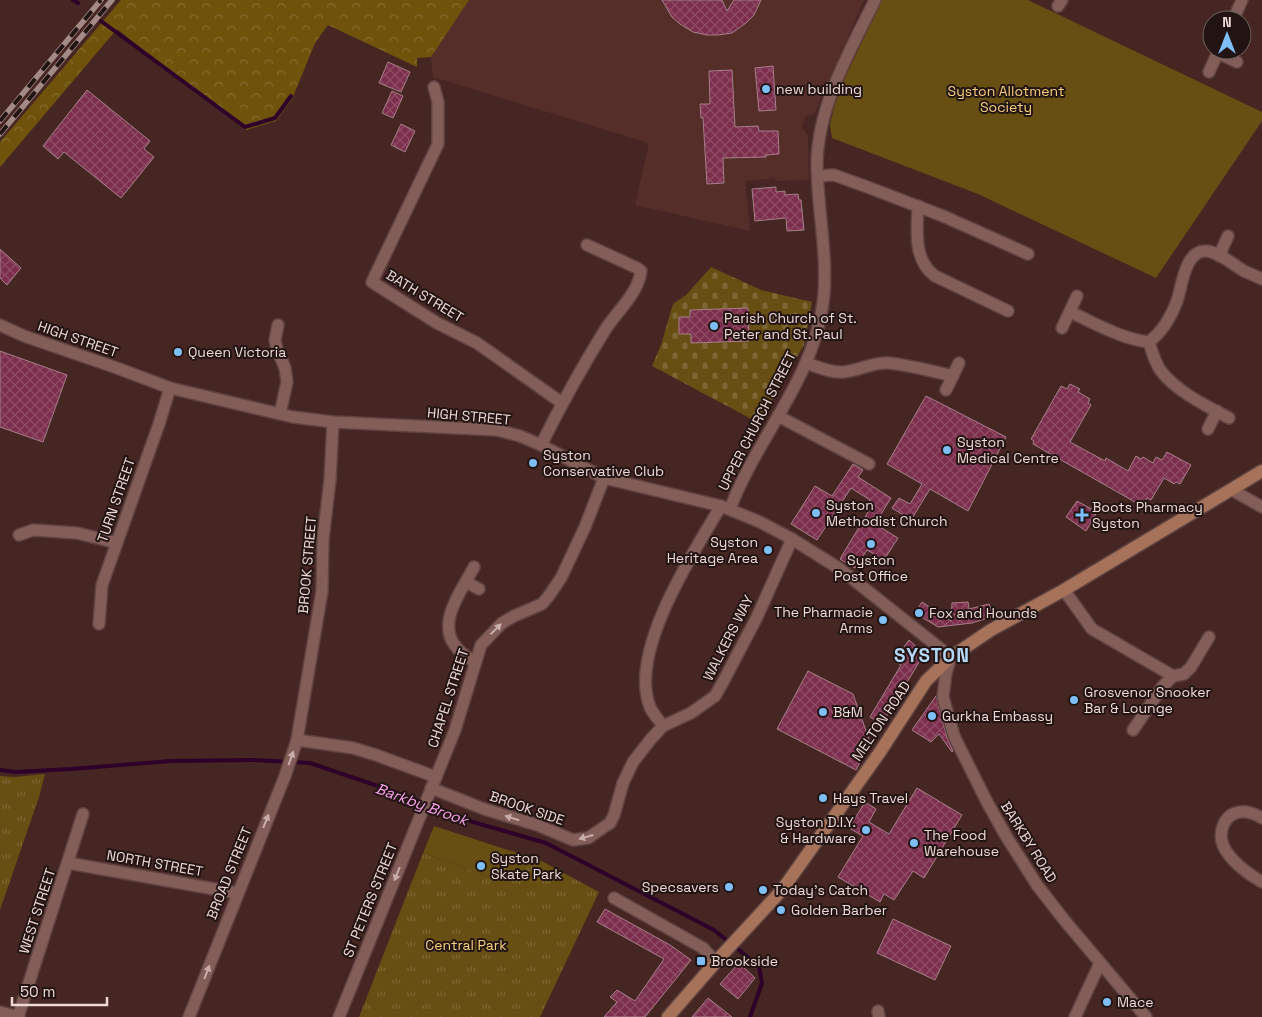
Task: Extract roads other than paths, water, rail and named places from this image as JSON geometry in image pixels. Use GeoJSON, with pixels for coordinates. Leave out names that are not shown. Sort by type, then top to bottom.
{"type":"FeatureCollection","features":[{"type":"Feature","properties":{"kind":"street","name":"UPPER CHURCH STREET"},"geometry":{"type":"LineString","coordinates":[[663,726],[650,708],[646,690],[646,669],[652,641],[663,613],[690,560],[725,508],[778,416],[806,363],[816,333],[823,303],[824,275],[818,146],[825,114],[835,86],[875,0]]}},
{"type":"Feature","properties":{"kind":"street"},"geometry":{"type":"LineString","coordinates":[[1209,72],[1215,60]]}},
{"type":"Feature","properties":{"kind":"street"},"geometry":{"type":"LineString","coordinates":[[1233,60],[1237,62]]}},
{"type":"Feature","properties":{"kind":"street","name":"BATH STREET"},"geometry":{"type":"LineString","coordinates":[[434,87],[438,102],[438,144],[372,282],[437,323],[477,343],[562,403]]}},
{"type":"Feature","properties":{"kind":"street"},"geometry":{"type":"LineString","coordinates":[[818,176],[834,175],[918,206],[1028,254]]}},
{"type":"Feature","properties":{"kind":"street"},"geometry":{"type":"LineString","coordinates":[[918,206],[918,250],[928,271],[1008,311]]}},
{"type":"Feature","properties":{"kind":"street"},"geometry":{"type":"LineString","coordinates":[[1219,256],[1228,236]]}},
{"type":"Feature","properties":{"kind":"street"},"geometry":{"type":"LineString","coordinates":[[542,445],[562,403],[606,328],[627,301],[640,279],[641,271],[637,268],[587,246]]}},
{"type":"Feature","properties":{"kind":"street"},"geometry":{"type":"LineString","coordinates":[[1070,312],[1120,335],[1138,341],[1149,342],[1158,335],[1169,318],[1184,272],[1190,260],[1200,252],[1208,251],[1262,279]]}},
{"type":"Feature","properties":{"kind":"street"},"geometry":{"type":"LineString","coordinates":[[1062,328],[1077,296]]}},
{"type":"Feature","properties":{"kind":"street","name":"HIGH STREET"},"geometry":{"type":"LineString","coordinates":[[0,324],[24,336],[170,388],[280,414],[333,422],[497,430],[520,436],[542,445],[604,478],[725,508],[760,522],[792,539],[840,569],[951,657]]}},
{"type":"Feature","properties":{"kind":"street"},"geometry":{"type":"LineString","coordinates":[[278,325],[275,340],[285,368],[287,382],[280,414]]}},
{"type":"Feature","properties":{"kind":"street"},"geometry":{"type":"LineString","coordinates":[[1149,342],[1153,357],[1161,372],[1193,398],[1229,418]]}},
{"type":"Feature","properties":{"kind":"street"},"geometry":{"type":"LineString","coordinates":[[806,363],[831,371],[842,372],[872,364],[889,363],[953,376]]}},
{"type":"Feature","properties":{"kind":"street"},"geometry":{"type":"LineString","coordinates":[[946,390],[959,363]]}},
{"type":"Feature","properties":{"kind":"street","name":"TURN STREET"},"geometry":{"type":"LineString","coordinates":[[99,624],[102,585],[170,388]]}},
{"type":"Feature","properties":{"kind":"street"},"geometry":{"type":"LineString","coordinates":[[1208,429],[1217,411]]}},
{"type":"Feature","properties":{"kind":"street"},"geometry":{"type":"LineString","coordinates":[[778,416],[869,464]]}},
{"type":"Feature","properties":{"kind":"street","name":"BROOK STREET"},"geometry":{"type":"LineString","coordinates":[[297,740],[322,591],[323,539],[330,480],[333,422]]}},
{"type":"Feature","properties":{"kind":"street","name":"MELTON ROAD"},"geometry":{"type":"LineString","coordinates":[[668,1017],[782,890],[880,752],[926,681],[951,657],[991,630],[1064,590],[1262,471]]}},
{"type":"Feature","properties":{"kind":"street","name":"CHAPEL STREET"},"geometry":{"type":"LineString","coordinates":[[432,786],[455,730],[481,645],[502,623],[542,604],[554,589],[585,527],[604,478]]}},
{"type":"Feature","properties":{"kind":"street"},"geometry":{"type":"LineString","coordinates":[[1232,490],[1262,507]]}},
{"type":"Feature","properties":{"kind":"street"},"geometry":{"type":"LineString","coordinates":[[19,535],[34,530],[77,533],[117,543]]}},
{"type":"Feature","properties":{"kind":"street","name":"WALKERS WAY"},"geometry":{"type":"LineString","coordinates":[[663,726],[691,713],[715,696],[757,617],[792,539]]}},
{"type":"Feature","properties":{"kind":"street"},"geometry":{"type":"LineString","coordinates":[[474,567],[453,608],[448,621],[448,633],[458,649],[475,663]]}},
{"type":"Feature","properties":{"kind":"street"},"geometry":{"type":"LineString","coordinates":[[466,582],[479,589]]}},
{"type":"Feature","properties":{"kind":"street"},"geometry":{"type":"LineString","coordinates":[[1064,590],[1092,629],[1173,676]]}},
{"type":"Feature","properties":{"kind":"street"},"geometry":{"type":"LineString","coordinates":[[441,603],[453,608]]}},
{"type":"Feature","properties":{"kind":"street"},"geometry":{"type":"LineString","coordinates":[[1133,730],[1163,686],[1173,676],[1184,674],[1191,667],[1209,637]]}},
{"type":"Feature","properties":{"kind":"street","name":"BARKBY ROAD"},"geometry":{"type":"LineString","coordinates":[[951,657],[946,673],[943,697],[954,736],[974,777],[1006,836],[1037,885],[1100,964],[1146,1017]]}},
{"type":"Feature","properties":{"kind":"street","name":"BROOK SIDE"},"geometry":{"type":"LineString","coordinates":[[297,740],[353,748],[376,754],[432,786],[484,809],[537,825],[573,840],[588,838],[604,829],[610,823],[623,783],[633,762],[663,726]]}},
{"type":"Feature","properties":{"kind":"street","name":"BROAD STREET"},"geometry":{"type":"LineString","coordinates":[[189,1017],[285,776],[297,740]]}},
{"type":"Feature","properties":{"kind":"street","name":"ST PETERS STREET"},"geometry":{"type":"LineString","coordinates":[[339,1017],[432,786]]}},
{"type":"Feature","properties":{"kind":"street"},"geometry":{"type":"LineString","coordinates":[[1262,818],[1251,813],[1238,812],[1222,826],[1220,836],[1230,856],[1250,875],[1262,882]]}},
{"type":"Feature","properties":{"kind":"street","name":"WEST STREET"},"geometry":{"type":"LineString","coordinates":[[19,1017],[83,814]]}},
{"type":"Feature","properties":{"kind":"street","name":"NORTH STREET"},"geometry":{"type":"LineString","coordinates":[[68,863],[237,893]]}},
{"type":"Feature","properties":{"kind":"street"},"geometry":{"type":"LineString","coordinates":[[614,898],[719,958]]}},
{"type":"Feature","properties":{"kind":"street"},"geometry":{"type":"LineString","coordinates":[[1076,1017],[1100,964]]}},
{"type":"Feature","properties":{"kind":"street"},"geometry":{"type":"LineString","coordinates":[[0,1012],[19,1017]]}},
{"type":"Feature","properties":{"kind":"waterway"},"geometry":{"type":"LineString","coordinates":[[73,0],[78,3]]}},
{"type":"Feature","properties":{"kind":"waterway"},"geometry":{"type":"LineString","coordinates":[[101,21],[245,127],[275,118],[291,96]]}},
{"type":"Feature","properties":{"kind":"waterway","name":"Barkby Brook"},"geometry":{"type":"LineString","coordinates":[[0,770],[16,772],[171,761],[254,760],[310,763],[384,788],[473,822],[546,843],[714,930],[759,966],[762,983],[750,1017]]}},
{"type":"Feature","properties":{"kind":"railway"},"geometry":{"type":"LineString","coordinates":[[0,121],[101,0]]}},
{"type":"Feature","properties":{"kind":"railway"},"geometry":{"type":"LineString","coordinates":[[0,134],[112,0]]}},
{"type":"Feature","properties":{"kind":"place","name":"new building"},"geometry":{"type":"Point","coordinates":[766,89]}},
{"type":"Feature","properties":{"kind":"place","name":"Parish Church of St. Peter and St. Paul"},"geometry":{"type":"Point","coordinates":[714,326]}},
{"type":"Feature","properties":{"kind":"place","name":"Queen Victoria"},"geometry":{"type":"Point","coordinates":[178,352]}},
{"type":"Feature","properties":{"kind":"place","name":"Syston Medical Centre"},"geometry":{"type":"Point","coordinates":[947,450]}},
{"type":"Feature","properties":{"kind":"place","name":"Syston Conservative Club"},"geometry":{"type":"Point","coordinates":[533,463]}},
{"type":"Feature","properties":{"kind":"place","name":"Syston Methodist Church"},"geometry":{"type":"Point","coordinates":[816,513]}},
{"type":"Feature","properties":{"kind":"place","name":"Boots Pharmacy Syston"},"geometry":{"type":"Point","coordinates":[1082,515]}},
{"type":"Feature","properties":{"kind":"place","name":"Syston Post Office"},"geometry":{"type":"Point","coordinates":[871,544]}},
{"type":"Feature","properties":{"kind":"place","name":"Syston Heritage Area"},"geometry":{"type":"Point","coordinates":[768,550]}},
{"type":"Feature","properties":{"kind":"place","name":"Fox and Hounds"},"geometry":{"type":"Point","coordinates":[919,613]}},
{"type":"Feature","properties":{"kind":"place","name":"The Pharmacie Arms"},"geometry":{"type":"Point","coordinates":[883,620]}},
{"type":"Feature","properties":{"kind":"place","name":"Grosvenor Snooker Bar & Lounge"},"geometry":{"type":"Point","coordinates":[1074,700]}},
{"type":"Feature","properties":{"kind":"place","name":"B&M"},"geometry":{"type":"Point","coordinates":[823,712]}},
{"type":"Feature","properties":{"kind":"place","name":"Gurkha Embassy"},"geometry":{"type":"Point","coordinates":[932,716]}},
{"type":"Feature","properties":{"kind":"place","name":"Hays Travel"},"geometry":{"type":"Point","coordinates":[823,798]}},
{"type":"Feature","properties":{"kind":"place","name":"Syston D.I.Y. & Hardware"},"geometry":{"type":"Point","coordinates":[866,830]}},
{"type":"Feature","properties":{"kind":"place","name":"The Food Warehouse"},"geometry":{"type":"Point","coordinates":[914,843]}},
{"type":"Feature","properties":{"kind":"place","name":"Syston Skate Park"},"geometry":{"type":"Point","coordinates":[481,866]}},
{"type":"Feature","properties":{"kind":"place","name":"Specsavers"},"geometry":{"type":"Point","coordinates":[729,887]}},
{"type":"Feature","properties":{"kind":"place","name":"Today's Catch"},"geometry":{"type":"Point","coordinates":[763,890]}},
{"type":"Feature","properties":{"kind":"place","name":"Golden Barber"},"geometry":{"type":"Point","coordinates":[781,910]}},
{"type":"Feature","properties":{"kind":"place","name":"Brookside"},"geometry":{"type":"Point","coordinates":[701,961]}},
{"type":"Feature","properties":{"kind":"place","name":"Mace"},"geometry":{"type":"Point","coordinates":[1107,1002]}},
{"type":"Feature","properties":{"kind":"district","name":"SYSTON"},"geometry":{"type":"Point","coordinates":[932,655]}},
{"type":"Feature","properties":{"kind":"park label","name":"Syston Allotment Society"},"geometry":{"type":"Point","coordinates":[1006,99]}},
{"type":"Feature","properties":{"kind":"park label","name":"Central Park"},"geometry":{"type":"Point","coordinates":[466,945]}}]}
